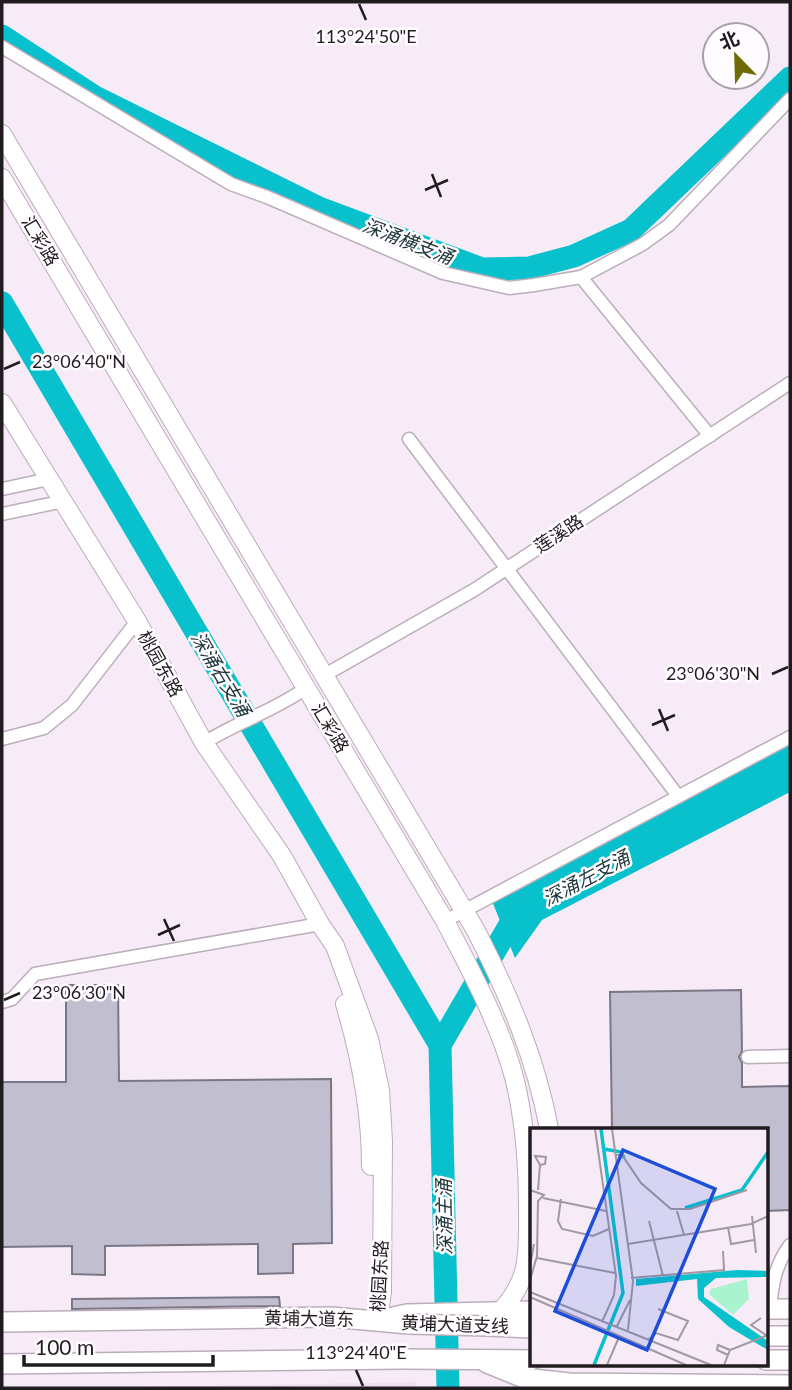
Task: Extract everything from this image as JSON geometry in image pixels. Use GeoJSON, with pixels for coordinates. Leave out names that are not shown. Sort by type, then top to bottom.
{"type":"FeatureCollection","features":[{"type":"Feature","properties":{"kind":"main road"},"geometry":{"type":"LineString","coordinates":[[768,1309],[790,1309]]}},
{"type":"Feature","properties":{"kind":"main road"},"geometry":{"type":"LineString","coordinates":[[492,1318],[530,1311]]}},
{"type":"Feature","properties":{"kind":"main road","name":"黄埔大道东"},"geometry":{"type":"LineString","coordinates":[[2,1322],[331,1317],[378,1321]]}},
{"type":"Feature","properties":{"kind":"main road","name":"黄埔大道支线"},"geometry":{"type":"LineString","coordinates":[[378,1321],[492,1318],[530,1328]]}},
{"type":"Feature","properties":{"kind":"main road"},"geometry":{"type":"LineString","coordinates":[[768,1336],[790,1336]]}},
{"type":"Feature","properties":{"kind":"main road","name":"黄埔大道支线"},"geometry":{"type":"LineString","coordinates":[[480,1360],[530,1360]]}},
{"type":"Feature","properties":{"kind":"main road"},"geometry":{"type":"LineString","coordinates":[[2,1364],[480,1360],[508,1373],[543,1384],[790,1385]]}},
{"type":"Feature","properties":{"kind":"main road"},"geometry":{"type":"LineString","coordinates":[[768,1360],[790,1360]]}},
{"type":"Feature","properties":{"kind":"street"},"geometry":{"type":"LineString","coordinates":[[2,47],[231,184],[443,273],[509,288],[581,276],[643,244],[669,225],[790,99]]}},
{"type":"Feature","properties":{"kind":"street","name":"汇彩路"},"geometry":{"type":"LineString","coordinates":[[2,134],[475,929],[507,994],[538,1078],[549,1128]]}},
{"type":"Feature","properties":{"kind":"street","name":"汇彩路"},"geometry":{"type":"LineString","coordinates":[[2,178],[410,861],[456,942],[489,1010],[514,1077],[521,1113],[530,1241],[521,1284],[512,1300],[492,1318]]}},
{"type":"Feature","properties":{"kind":"street"},"geometry":{"type":"LineString","coordinates":[[581,276],[710,436]]}},
{"type":"Feature","properties":{"kind":"street","name":"莲溪路"},"geometry":{"type":"LineString","coordinates":[[323,676],[433,614],[790,383]]}},
{"type":"Feature","properties":{"kind":"street","name":"桃园东路"},"geometry":{"type":"LineString","coordinates":[[2,403],[137,621],[204,743],[282,856],[335,946],[369,1039],[380,1090],[383,1141],[382,1279],[378,1321]]}},
{"type":"Feature","properties":{"kind":"street"},"geometry":{"type":"LineString","coordinates":[[409,439],[678,796]]}},
{"type":"Feature","properties":{"kind":"street"},"geometry":{"type":"LineString","coordinates":[[2,489],[49,479]]}},
{"type":"Feature","properties":{"kind":"street"},"geometry":{"type":"LineString","coordinates":[[2,514],[64,501]]}},
{"type":"Feature","properties":{"kind":"street"},"geometry":{"type":"LineString","coordinates":[[2,739],[44,728],[72,705],[137,621]]}},
{"type":"Feature","properties":{"kind":"street"},"geometry":{"type":"LineString","coordinates":[[204,743],[265,713],[306,688]]}},
{"type":"Feature","properties":{"kind":"street"},"geometry":{"type":"LineString","coordinates":[[444,921],[790,737]]}},
{"type":"Feature","properties":{"kind":"street"},"geometry":{"type":"LineString","coordinates":[[410,861],[428,850]]}},
{"type":"Feature","properties":{"kind":"street"},"geometry":{"type":"LineString","coordinates":[[2,1002],[12,999],[35,974],[320,924]]}},
{"type":"Feature","properties":{"kind":"street"},"geometry":{"type":"LineString","coordinates":[[748,1057],[790,1056]]}},
{"type":"Feature","properties":{"kind":"street"},"geometry":{"type":"LineString","coordinates":[[768,1309],[779,1262],[790,1245]]}},
{"type":"Feature","properties":{"kind":"shaded area"},"geometry":{"type":"Polygon","coordinates":[[[416,1382],[416,1388],[81,1388],[416,1382]]]}},
{"type":"Feature","properties":{"kind":"water"},"geometry":{"type":"Polygon","coordinates":[[[790,743],[790,792],[542,920],[515,958],[492,901],[790,743]]]}},
{"type":"Feature","properties":{"kind":"building"},"geometry":{"type":"Polygon","coordinates":[[[66,985],[118,985],[119,1081],[331,1079],[332,1243],[293,1244],[293,1273],[258,1274],[258,1244],[105,1246],[105,1275],[72,1274],[72,1246],[2,1247],[2,1082],[66,1082],[66,985]]]}},
{"type":"Feature","properties":{"kind":"building"},"geometry":{"type":"Polygon","coordinates":[[[741,990],[742,1051],[739,1057],[742,1063],[742,1087],[790,1086],[790,1210],[768,1211],[768,1128],[612,1128],[610,992],[741,990]]]}},
{"type":"Feature","properties":{"kind":"building"},"geometry":{"type":"Polygon","coordinates":[[[279,1297],[280,1306],[72,1309],[72,1299],[279,1297]]]}},
{"type":"Feature","properties":{"kind":"waterway","name":"深涌横支涌"},"geometry":{"type":"LineString","coordinates":[[2,36],[95,97],[319,208],[482,269],[529,268],[574,256],[631,230],[790,78]]}},
{"type":"Feature","properties":{"kind":"waterway","name":"深涌右支涌"},"geometry":{"type":"LineString","coordinates":[[2,303],[440,1045],[448,1388]]}},
{"type":"Feature","properties":{"kind":"waterway","name":"深涌左支涌"},"geometry":{"type":"LineString","coordinates":[[440,1045],[515,916],[525,910]]}},
{"type":"Feature","properties":{"kind":"water label","name":"深涌主涌"},"geometry":{"type":"Point","coordinates":[444,1217]}}]}
